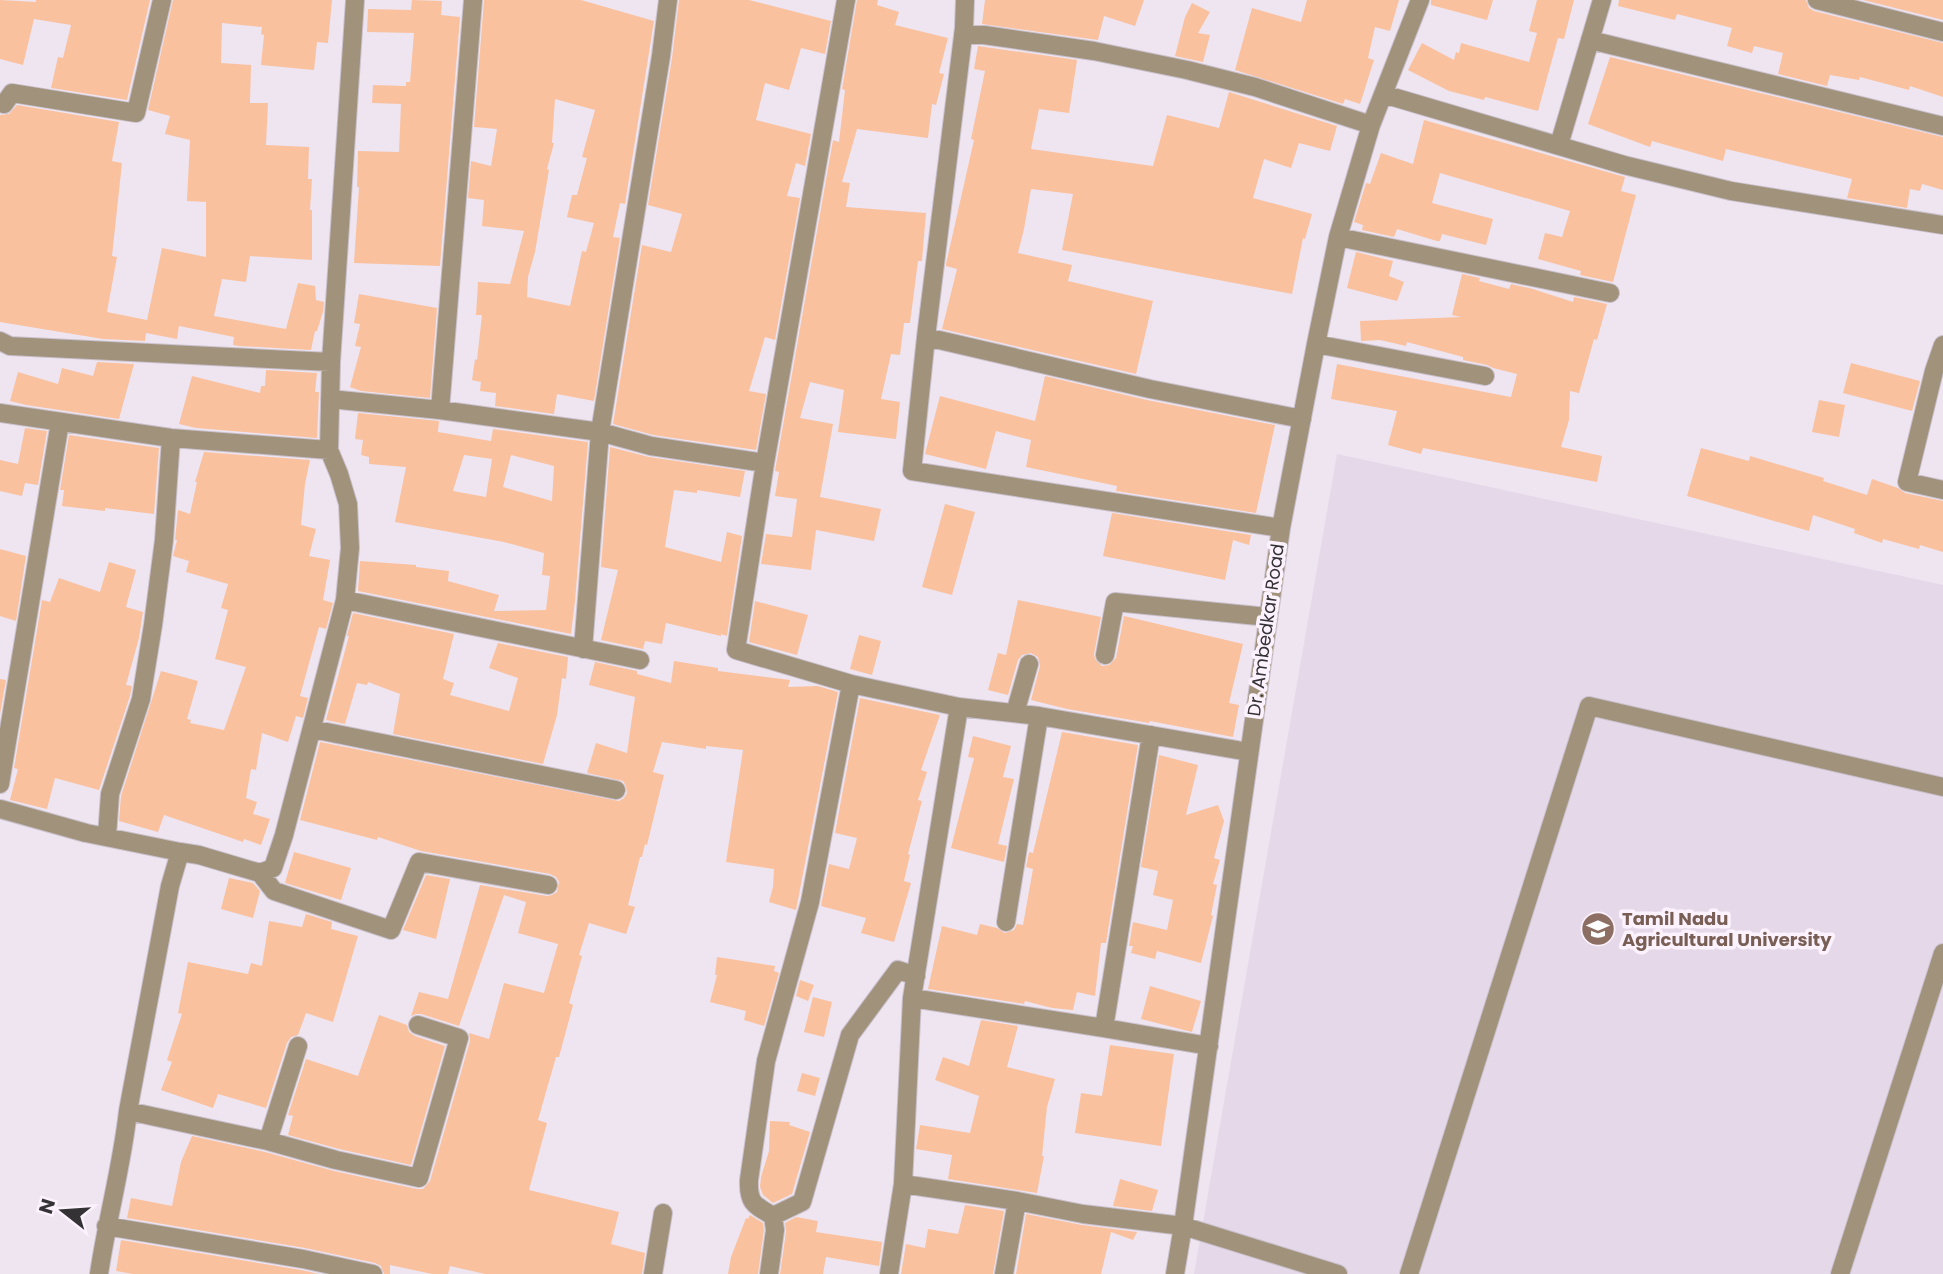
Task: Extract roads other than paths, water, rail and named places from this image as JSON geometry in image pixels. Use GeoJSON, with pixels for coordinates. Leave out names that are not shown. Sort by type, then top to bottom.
{"type":"FeatureCollection","features":[{"type":"Feature","properties":{"kind":"street"},"geometry":{"type":"LineString","coordinates":[[0,103],[4,104],[12,93],[136,113],[162,0]]}},
{"type":"Feature","properties":{"kind":"street"},"geometry":{"type":"LineString","coordinates":[[260,873],[273,868],[284,835],[345,600],[350,548],[348,504],[329,450],[331,362],[355,0]]}},
{"type":"Feature","properties":{"kind":"street"},"geometry":{"type":"LineString","coordinates":[[440,410],[473,0]]}},
{"type":"Feature","properties":{"kind":"street"},"geometry":{"type":"LineString","coordinates":[[583,649],[600,432],[668,0]]}},
{"type":"Feature","properties":{"kind":"street"},"geometry":{"type":"LineString","coordinates":[[846,0],[765,463],[736,650],[852,684],[959,706],[1039,716],[1249,752]]}},
{"type":"Feature","properties":{"kind":"street"},"geometry":{"type":"LineString","coordinates":[[965,0],[912,471],[1281,528]]}},
{"type":"Feature","properties":{"kind":"street","name":"Dr. Ambedkar Road"},"geometry":{"type":"LineString","coordinates":[[1175,1274],[1281,528],[1316,344],[1338,237],[1371,125],[1420,0]]}},
{"type":"Feature","properties":{"kind":"street"},"geometry":{"type":"LineString","coordinates":[[1559,145],[1602,0]]}},
{"type":"Feature","properties":{"kind":"street"},"geometry":{"type":"LineString","coordinates":[[1818,0],[1943,32]]}},
{"type":"Feature","properties":{"kind":"street"},"geometry":{"type":"LineString","coordinates":[[963,35],[1094,51],[1187,70],[1255,87],[1371,125]]}},
{"type":"Feature","properties":{"kind":"street"},"geometry":{"type":"LineString","coordinates":[[1590,40],[1943,126]]}},
{"type":"Feature","properties":{"kind":"street"},"geometry":{"type":"LineString","coordinates":[[1383,94],[1624,164],[1731,191],[1943,225]]}},
{"type":"Feature","properties":{"kind":"street"},"geometry":{"type":"LineString","coordinates":[[1338,237],[1609,293]]}},
{"type":"Feature","properties":{"kind":"street"},"geometry":{"type":"LineString","coordinates":[[926,337],[1150,389],[1302,419]]}},
{"type":"Feature","properties":{"kind":"street"},"geometry":{"type":"LineString","coordinates":[[0,341],[10,346],[331,362]]}},
{"type":"Feature","properties":{"kind":"street"},"geometry":{"type":"LineString","coordinates":[[1316,344],[1485,376]]}},
{"type":"Feature","properties":{"kind":"street"},"geometry":{"type":"LineString","coordinates":[[1943,345],[1907,482],[1943,490]]}},
{"type":"Feature","properties":{"kind":"street"},"geometry":{"type":"LineString","coordinates":[[330,399],[440,410],[600,432],[651,446],[765,463]]}},
{"type":"Feature","properties":{"kind":"street"},"geometry":{"type":"LineString","coordinates":[[0,413],[172,438],[329,450]]}},
{"type":"Feature","properties":{"kind":"street"},"geometry":{"type":"LineString","coordinates":[[0,784],[60,422]]}},
{"type":"Feature","properties":{"kind":"street"},"geometry":{"type":"LineString","coordinates":[[107,836],[110,794],[141,699],[164,540],[172,438]]}},
{"type":"Feature","properties":{"kind":"street"},"geometry":{"type":"LineString","coordinates":[[345,600],[640,660]]}},
{"type":"Feature","properties":{"kind":"street"},"geometry":{"type":"LineString","coordinates":[[1105,654],[1115,602],[1268,617]]}},
{"type":"Feature","properties":{"kind":"street"},"geometry":{"type":"LineString","coordinates":[[1015,713],[1029,664]]}},
{"type":"Feature","properties":{"kind":"street"},"geometry":{"type":"LineString","coordinates":[[773,1216],[754,1205],[748,1195],[766,1061],[810,902],[852,684]]}},
{"type":"Feature","properties":{"kind":"street"},"geometry":{"type":"LineString","coordinates":[[889,1274],[903,1184],[912,998],[959,706]]}},
{"type":"Feature","properties":{"kind":"street"},"geometry":{"type":"LineString","coordinates":[[1409,1274],[1588,706],[1943,787]]}},
{"type":"Feature","properties":{"kind":"street"},"geometry":{"type":"LineString","coordinates":[[1006,922],[1039,716]]}},
{"type":"Feature","properties":{"kind":"street"},"geometry":{"type":"LineString","coordinates":[[312,729],[616,790]]}},
{"type":"Feature","properties":{"kind":"street"},"geometry":{"type":"LineString","coordinates":[[1104,1028],[1151,735]]}},
{"type":"Feature","properties":{"kind":"street"},"geometry":{"type":"LineString","coordinates":[[0,809],[86,833],[199,855],[260,873],[274,891],[391,930],[419,862],[548,885]]}},
{"type":"Feature","properties":{"kind":"street"},"geometry":{"type":"LineString","coordinates":[[99,1274],[170,886],[180,852]]}},
{"type":"Feature","properties":{"kind":"street"},"geometry":{"type":"LineString","coordinates":[[1840,1274],[1943,953]]}},
{"type":"Feature","properties":{"kind":"street"},"geometry":{"type":"LineString","coordinates":[[773,1216],[802,1202],[849,1035],[898,970],[916,976]]}},
{"type":"Feature","properties":{"kind":"street"},"geometry":{"type":"LineString","coordinates":[[912,998],[1209,1046]]}},
{"type":"Feature","properties":{"kind":"street"},"geometry":{"type":"LineString","coordinates":[[128,1111],[268,1141],[336,1160],[419,1178],[459,1038],[418,1025]]}},
{"type":"Feature","properties":{"kind":"street"},"geometry":{"type":"LineString","coordinates":[[268,1141],[298,1046]]}},
{"type":"Feature","properties":{"kind":"street"},"geometry":{"type":"LineString","coordinates":[[903,1184],[1083,1214],[1183,1226],[1338,1274]]}},
{"type":"Feature","properties":{"kind":"street"},"geometry":{"type":"LineString","coordinates":[[1004,1274],[1017,1201]]}},
{"type":"Feature","properties":{"kind":"street"},"geometry":{"type":"LineString","coordinates":[[653,1274],[663,1213]]}},
{"type":"Feature","properties":{"kind":"street"},"geometry":{"type":"LineString","coordinates":[[769,1274],[775,1230],[773,1216]]}},
{"type":"Feature","properties":{"kind":"street"},"geometry":{"type":"LineString","coordinates":[[107,1226],[302,1266],[373,1274]]}},
{"type":"Feature","properties":{"kind":"place","name":"Tamil Nadu Agricultural University"},"geometry":{"type":"Point","coordinates":[1598,929]}}]}
